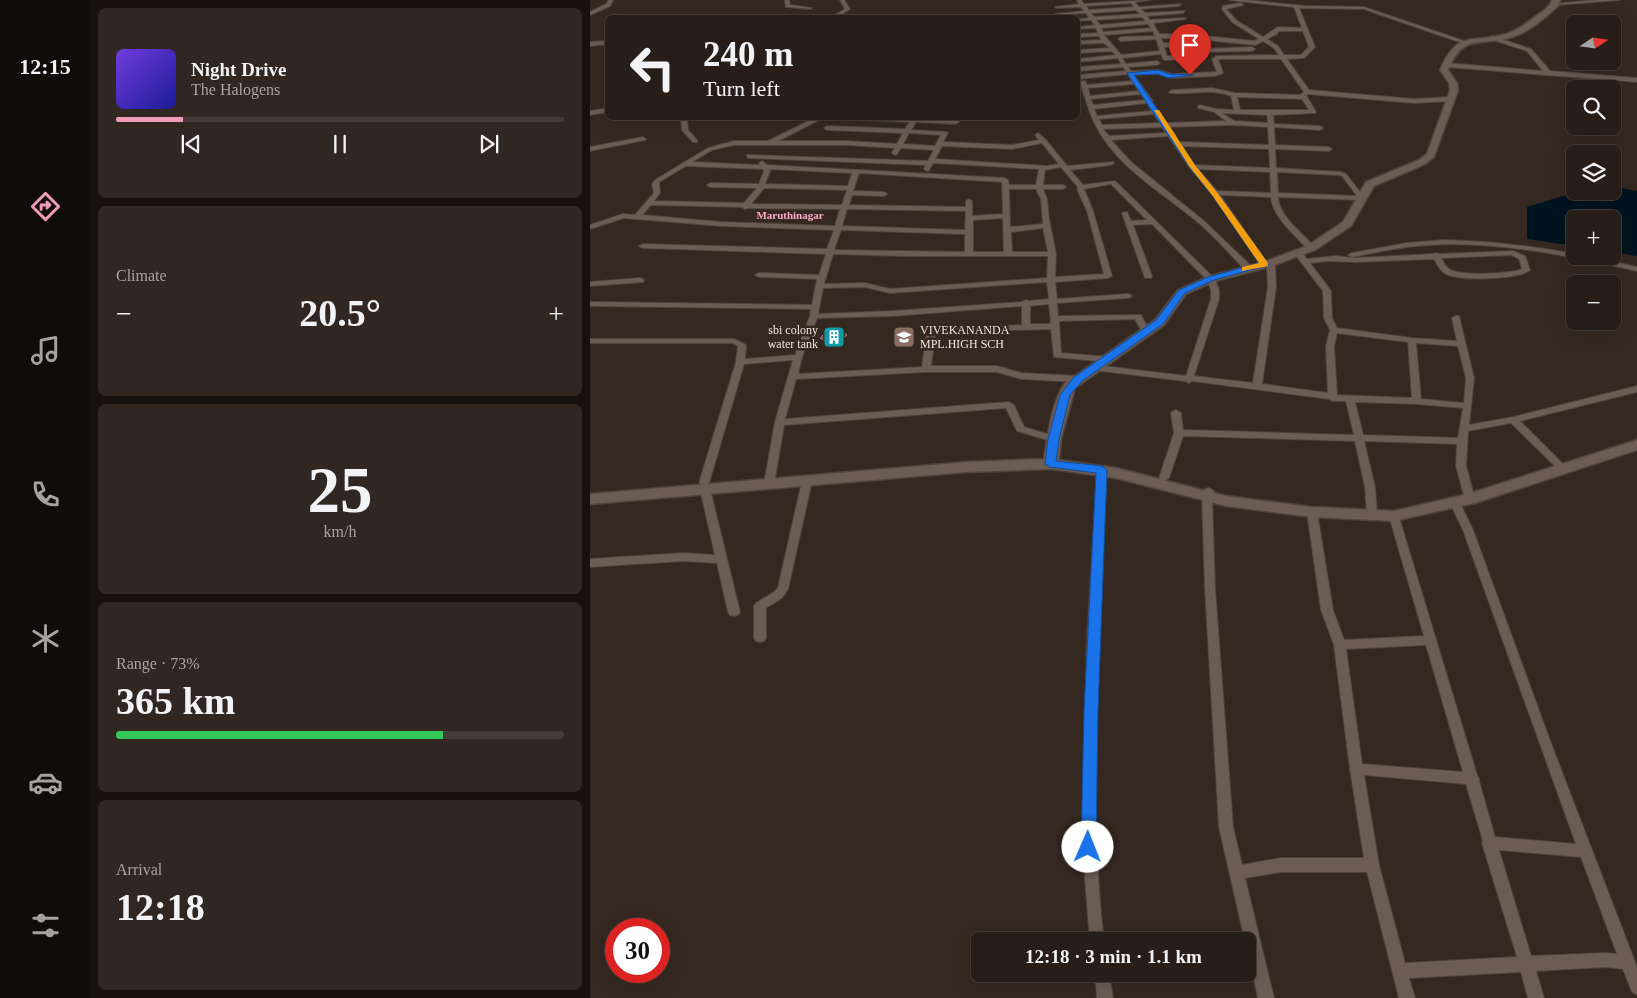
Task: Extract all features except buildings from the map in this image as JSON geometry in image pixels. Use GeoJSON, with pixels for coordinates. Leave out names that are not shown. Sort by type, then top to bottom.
{"type":"FeatureCollection","features":[{"type":"Feature","properties":{"kind":"main road"},"geometry":{"type":"LineString","coordinates":[[1051,461],[1054,439],[1065,395],[1078,379],[1164,319],[1182,292],[1211,279],[1248,268],[1301,257],[1311,248],[1330,238],[1347,224],[1370,184],[1422,162],[1431,155],[1454,87],[1444,73],[1446,64],[1464,42],[1508,36],[1523,29],[1556,2]]}},
{"type":"Feature","properties":{"kind":"main road"},"geometry":{"type":"LineString","coordinates":[[769,480],[807,481],[1051,461],[1102,470],[1249,504],[1312,512],[1394,516],[1462,501],[1637,445]]}},
{"type":"Feature","properties":{"kind":"main road"},"geometry":{"type":"LineString","coordinates":[[590,499],[965,461],[1101,463],[1164,478],[1208,494]]}},
{"type":"Feature","properties":{"kind":"main road"},"geometry":{"type":"LineString","coordinates":[[590,491],[705,486]]}},
{"type":"Feature","properties":{"kind":"street"},"geometry":{"type":"LineString","coordinates":[[590,13],[608,5],[610,0]]}},
{"type":"Feature","properties":{"kind":"street"},"geometry":{"type":"LineString","coordinates":[[788,0],[788,6],[810,8]]}},
{"type":"Feature","properties":{"kind":"street"},"geometry":{"type":"LineString","coordinates":[[837,15],[848,9],[842,0]]}},
{"type":"Feature","properties":{"kind":"street"},"geometry":{"type":"LineString","coordinates":[[1133,3],[1148,0]]}},
{"type":"Feature","properties":{"kind":"street"},"geometry":{"type":"LineString","coordinates":[[1057,6],[1185,0]]}},
{"type":"Feature","properties":{"kind":"street"},"geometry":{"type":"LineString","coordinates":[[1200,108],[1216,111],[1270,113],[1313,112],[1284,58],[1276,48],[1234,21],[1224,9],[1222,0]]}},
{"type":"Feature","properties":{"kind":"street"},"geometry":{"type":"LineString","coordinates":[[1231,0],[1298,7],[1344,6],[1370,9],[1464,42]]}},
{"type":"Feature","properties":{"kind":"street"},"geometry":{"type":"LineString","coordinates":[[1133,3],[1155,28],[1160,37],[1162,52],[1166,59],[1193,56],[1284,58],[1302,57],[1312,48],[1298,7],[1299,0]]}},
{"type":"Feature","properties":{"kind":"street"},"geometry":{"type":"LineString","coordinates":[[1335,0],[1344,6]]}},
{"type":"Feature","properties":{"kind":"street"},"geometry":{"type":"LineString","coordinates":[[1556,2],[1618,0]]}},
{"type":"Feature","properties":{"kind":"street"},"geometry":{"type":"LineString","coordinates":[[1225,7],[1249,2]]}},
{"type":"Feature","properties":{"kind":"street"},"geometry":{"type":"LineString","coordinates":[[1057,14],[1083,6],[1133,3],[1179,5]]}},
{"type":"Feature","properties":{"kind":"street"},"geometry":{"type":"LineString","coordinates":[[1083,6],[1098,26],[1105,41],[1114,48],[1192,166],[1268,263],[1272,287],[1257,386]]}},
{"type":"Feature","properties":{"kind":"street"},"geometry":{"type":"LineString","coordinates":[[1080,20],[1182,12]]}},
{"type":"Feature","properties":{"kind":"street"},"geometry":{"type":"LineString","coordinates":[[1080,28],[1184,19]]}},
{"type":"Feature","properties":{"kind":"street"},"geometry":{"type":"LineString","coordinates":[[1080,36],[1155,28]]}},
{"type":"Feature","properties":{"kind":"street"},"geometry":{"type":"LineString","coordinates":[[1121,39],[1194,37],[1255,43],[1278,29],[1305,30]]}},
{"type":"Feature","properties":{"kind":"street"},"geometry":{"type":"LineString","coordinates":[[1492,38],[1529,50],[1548,73]]}},
{"type":"Feature","properties":{"kind":"street"},"geometry":{"type":"LineString","coordinates":[[1080,43],[1105,41]]}},
{"type":"Feature","properties":{"kind":"street"},"geometry":{"type":"LineString","coordinates":[[590,44],[605,42]]}},
{"type":"Feature","properties":{"kind":"street"},"geometry":{"type":"LineString","coordinates":[[1162,45],[1181,45],[1192,50],[1252,49]]}},
{"type":"Feature","properties":{"kind":"street"},"geometry":{"type":"LineString","coordinates":[[1080,52],[1114,48]]}},
{"type":"Feature","properties":{"kind":"street"},"geometry":{"type":"LineString","coordinates":[[1192,50],[1193,56]]}},
{"type":"Feature","properties":{"kind":"street"},"geometry":{"type":"LineString","coordinates":[[1080,61],[1162,52]]}},
{"type":"Feature","properties":{"kind":"street"},"geometry":{"type":"LineString","coordinates":[[1082,82],[1130,73],[1158,72],[1172,76],[1215,74],[1220,72],[1216,67],[1216,58]]}},
{"type":"Feature","properties":{"kind":"street"},"geometry":{"type":"LineString","coordinates":[[1080,69],[1157,63]]}},
{"type":"Feature","properties":{"kind":"street"},"geometry":{"type":"LineString","coordinates":[[1446,64],[1637,80]]}},
{"type":"Feature","properties":{"kind":"street"},"geometry":{"type":"LineString","coordinates":[[1082,82],[1136,82]]}},
{"type":"Feature","properties":{"kind":"street"},"geometry":{"type":"LineString","coordinates":[[1082,82],[1099,127],[1126,163],[1202,222],[1248,268]]}},
{"type":"Feature","properties":{"kind":"street"},"geometry":{"type":"LineString","coordinates":[[1172,92],[1217,91],[1234,95],[1305,95],[1414,101],[1450,99]]}},
{"type":"Feature","properties":{"kind":"street"},"geometry":{"type":"LineString","coordinates":[[1088,98],[1143,92]]}},
{"type":"Feature","properties":{"kind":"street"},"geometry":{"type":"LineString","coordinates":[[1234,95],[1236,111]]}},
{"type":"Feature","properties":{"kind":"street"},"geometry":{"type":"LineString","coordinates":[[1092,108],[1150,101]]}},
{"type":"Feature","properties":{"kind":"street"},"geometry":{"type":"LineString","coordinates":[[590,113],[605,110]]}},
{"type":"Feature","properties":{"kind":"street"},"geometry":{"type":"LineString","coordinates":[[1216,111],[1232,123]]}},
{"type":"Feature","properties":{"kind":"street"},"geometry":{"type":"LineString","coordinates":[[1096,118],[1157,112]]}},
{"type":"Feature","properties":{"kind":"street"},"geometry":{"type":"LineString","coordinates":[[1270,113],[1275,203],[1282,216],[1311,248]]}},
{"type":"Feature","properties":{"kind":"street"},"geometry":{"type":"LineString","coordinates":[[684,120],[683,126],[695,140]]}},
{"type":"Feature","properties":{"kind":"street"},"geometry":{"type":"LineString","coordinates":[[804,127],[814,120]]}},
{"type":"Feature","properties":{"kind":"street"},"geometry":{"type":"LineString","coordinates":[[816,120],[846,143]]}},
{"type":"Feature","properties":{"kind":"street"},"geometry":{"type":"LineString","coordinates":[[895,153],[914,120]]}},
{"type":"Feature","properties":{"kind":"street"},"geometry":{"type":"LineString","coordinates":[[929,120],[956,122]]}},
{"type":"Feature","properties":{"kind":"street"},"geometry":{"type":"LineString","coordinates":[[1099,127],[1232,123],[1320,128]]}},
{"type":"Feature","properties":{"kind":"street"},"geometry":{"type":"LineString","coordinates":[[749,156],[749,152],[753,148],[767,144],[793,130],[804,127],[825,127],[919,136]]}},
{"type":"Feature","properties":{"kind":"street"},"geometry":{"type":"LineString","coordinates":[[906,134],[945,133],[930,162],[921,174]]}},
{"type":"Feature","properties":{"kind":"street"},"geometry":{"type":"LineString","coordinates":[[1107,138],[1172,134]]}},
{"type":"Feature","properties":{"kind":"street"},"geometry":{"type":"LineString","coordinates":[[819,286],[865,285],[890,291],[1104,277],[1109,274],[1081,187],[1038,135]]}},
{"type":"Feature","properties":{"kind":"street"},"geometry":{"type":"LineString","coordinates":[[590,149],[643,140]]}},
{"type":"Feature","properties":{"kind":"street"},"geometry":{"type":"LineString","coordinates":[[637,218],[657,193],[655,183],[700,154],[716,147],[738,143],[846,143],[900,146],[1012,147],[1044,142]]}},
{"type":"Feature","properties":{"kind":"street"},"geometry":{"type":"LineString","coordinates":[[1178,144],[1329,149]]}},
{"type":"Feature","properties":{"kind":"street"},"geometry":{"type":"LineString","coordinates":[[749,156],[1044,167],[1111,163]]}},
{"type":"Feature","properties":{"kind":"street"},"geometry":{"type":"LineString","coordinates":[[749,156],[759,160],[767,168]]}},
{"type":"Feature","properties":{"kind":"street"},"geometry":{"type":"LineString","coordinates":[[685,164],[1003,179],[1006,180],[1005,216],[1008,254]]}},
{"type":"Feature","properties":{"kind":"street"},"geometry":{"type":"LineString","coordinates":[[1192,166],[1339,173],[1344,175],[1361,197]]}},
{"type":"Feature","properties":{"kind":"street"},"geometry":{"type":"LineString","coordinates":[[1044,167],[1040,172],[1039,187],[1044,199],[1046,226],[1052,254],[1051,281],[1057,355],[1108,359]]}},
{"type":"Feature","properties":{"kind":"street"},"geometry":{"type":"LineString","coordinates":[[745,206],[761,187],[767,168]]}},
{"type":"Feature","properties":{"kind":"street"},"geometry":{"type":"LineString","coordinates":[[769,480],[780,422],[798,357],[814,316],[819,286],[856,171]]}},
{"type":"Feature","properties":{"kind":"street"},"geometry":{"type":"LineString","coordinates":[[1081,187],[1114,183],[1211,279],[1215,299],[1189,380]]}},
{"type":"Feature","properties":{"kind":"street"},"geometry":{"type":"LineString","coordinates":[[710,185],[884,194]]}},
{"type":"Feature","properties":{"kind":"street"},"geometry":{"type":"LineString","coordinates":[[1005,186],[1064,187]]}},
{"type":"Feature","properties":{"kind":"street"},"geometry":{"type":"LineString","coordinates":[[1215,193],[1361,197]]}},
{"type":"Feature","properties":{"kind":"street"},"geometry":{"type":"LineString","coordinates":[[649,203],[745,206],[846,205],[969,210],[1005,216]]}},
{"type":"Feature","properties":{"kind":"street"},"geometry":{"type":"LineString","coordinates":[[969,210],[969,253]]}},
{"type":"Feature","properties":{"kind":"street"},"geometry":{"type":"LineString","coordinates":[[1125,213],[1148,276]]}},
{"type":"Feature","properties":{"kind":"street"},"geometry":{"type":"LineString","coordinates":[[590,227],[622,216],[721,224],[969,232]]}},
{"type":"Feature","properties":{"kind":"street"},"geometry":{"type":"LineString","coordinates":[[1129,223],[1152,222]]}},
{"type":"Feature","properties":{"kind":"street"},"geometry":{"type":"LineString","coordinates":[[1006,230],[1046,226]]}},
{"type":"Feature","properties":{"kind":"street"},"geometry":{"type":"LineString","coordinates":[[1329,259],[1415,243],[1432,242],[1503,245],[1566,254]]}},
{"type":"Feature","properties":{"kind":"street"},"geometry":{"type":"LineString","coordinates":[[643,246],[903,254],[1052,254]]}},
{"type":"Feature","properties":{"kind":"street"},"geometry":{"type":"LineString","coordinates":[[1301,257],[1355,260],[1436,255],[1513,254],[1522,258],[1526,270],[1515,274],[1458,274],[1446,270],[1436,255]]}},
{"type":"Feature","properties":{"kind":"street"},"geometry":{"type":"LineString","coordinates":[[1301,257],[1327,291],[1328,318],[1335,330],[1330,346],[1333,398]]}},
{"type":"Feature","properties":{"kind":"street"},"geometry":{"type":"LineString","coordinates":[[1618,265],[1637,269]]}},
{"type":"Feature","properties":{"kind":"street"},"geometry":{"type":"LineString","coordinates":[[759,275],[822,277]]}},
{"type":"Feature","properties":{"kind":"street"},"geometry":{"type":"LineString","coordinates":[[590,284],[640,280]]}},
{"type":"Feature","properties":{"kind":"street"},"geometry":{"type":"LineString","coordinates":[[814,316],[912,313],[1026,302],[1128,296]]}},
{"type":"Feature","properties":{"kind":"street"},"geometry":{"type":"LineString","coordinates":[[1026,302],[1026,326]]}},
{"type":"Feature","properties":{"kind":"street"},"geometry":{"type":"LineString","coordinates":[[590,304],[816,307]]}},
{"type":"Feature","properties":{"kind":"street"},"geometry":{"type":"LineString","coordinates":[[926,370],[931,332],[935,330],[1026,326],[1138,317],[1146,332]]}},
{"type":"Feature","properties":{"kind":"street"},"geometry":{"type":"LineString","coordinates":[[1456,318],[1470,378],[1468,406],[1462,441],[1461,466],[1462,501],[1468,530],[1617,933],[1626,962],[1637,987]]}},
{"type":"Feature","properties":{"kind":"street"},"geometry":{"type":"LineString","coordinates":[[1335,330],[1412,340],[1462,344]]}},
{"type":"Feature","properties":{"kind":"street"},"geometry":{"type":"LineString","coordinates":[[1412,340],[1417,401]]}},
{"type":"Feature","properties":{"kind":"street"},"geometry":{"type":"LineString","coordinates":[[590,341],[734,341],[742,345],[740,362],[705,486],[734,612]]}},
{"type":"Feature","properties":{"kind":"street"},"geometry":{"type":"LineString","coordinates":[[740,362],[798,357]]}},
{"type":"Feature","properties":{"kind":"street"},"geometry":{"type":"LineString","coordinates":[[1095,368],[1189,380],[1257,386],[1333,398],[1417,401],[1468,406]]}},
{"type":"Feature","properties":{"kind":"street"},"geometry":{"type":"LineString","coordinates":[[793,377],[926,370],[997,369],[1021,376],[1078,379]]}},
{"type":"Feature","properties":{"kind":"street"},"geometry":{"type":"LineString","coordinates":[[1464,429],[1513,420],[1637,389]]}},
{"type":"Feature","properties":{"kind":"street"},"geometry":{"type":"LineString","coordinates":[[1350,399],[1370,487],[1372,516]]}},
{"type":"Feature","properties":{"kind":"street"},"geometry":{"type":"LineString","coordinates":[[780,422],[1008,405],[1020,429],[1054,439]]}},
{"type":"Feature","properties":{"kind":"street"},"geometry":{"type":"LineString","coordinates":[[1164,478],[1179,433],[1176,413]]}},
{"type":"Feature","properties":{"kind":"street"},"geometry":{"type":"LineString","coordinates":[[1513,420],[1562,468]]}},
{"type":"Feature","properties":{"kind":"street"},"geometry":{"type":"LineString","coordinates":[[1179,433],[1358,440],[1462,441]]}},
{"type":"Feature","properties":{"kind":"street"},"geometry":{"type":"LineString","coordinates":[[1096,932],[1090,892],[1088,847],[1091,711],[1102,470]]}},
{"type":"Feature","properties":{"kind":"street"},"geometry":{"type":"LineString","coordinates":[[760,638],[760,606],[778,596],[783,589],[807,481]]}},
{"type":"Feature","properties":{"kind":"street"},"geometry":{"type":"LineString","coordinates":[[1208,494],[1210,589],[1226,828],[1266,998]]}},
{"type":"Feature","properties":{"kind":"street"},"geometry":{"type":"LineString","coordinates":[[1312,512],[1327,610],[1340,645],[1356,769],[1372,865],[1407,998]]}},
{"type":"Feature","properties":{"kind":"street"},"geometry":{"type":"LineString","coordinates":[[1394,516],[1536,998]]}},
{"type":"Feature","properties":{"kind":"street"},"geometry":{"type":"LineString","coordinates":[[590,563],[683,557],[721,559]]}},
{"type":"Feature","properties":{"kind":"street"},"geometry":{"type":"LineString","coordinates":[[1340,645],[1430,640]]}},
{"type":"Feature","properties":{"kind":"street"},"geometry":{"type":"LineString","coordinates":[[1356,769],[1473,779]]}},
{"type":"Feature","properties":{"kind":"street"},"geometry":{"type":"LineString","coordinates":[[1489,843],[1585,850]]}},
{"type":"Feature","properties":{"kind":"street"},"geometry":{"type":"LineString","coordinates":[[1237,873],[1281,865],[1372,865]]}},
{"type":"Feature","properties":{"kind":"street"},"geometry":{"type":"LineString","coordinates":[[1400,971],[1605,960],[1626,962]]}},
{"type":"Feature","properties":{"kind":"street"},"geometry":{"type":"LineString","coordinates":[[1103,982],[1105,998]]}},
{"type":"Feature","properties":{"kind":"water"},"geometry":{"type":"Polygon","coordinates":[[[1621,187],[1637,191],[1637,256],[1621,253],[1621,210],[1566,210],[1566,245],[1527,239],[1527,207],[1566,195],[1566,200],[1621,200],[1621,187]]]}},
{"type":"Feature","properties":{"kind":"slow traffic"},"geometry":{"type":"LineString","coordinates":[[1157,111],[1192,166],[1215,193],[1264,265],[1245,269]]}},
{"type":"Feature","properties":{"kind":"place","name":"sbi colony water tank"},"geometry":{"type":"Point","coordinates":[834,337]}},
{"type":"Feature","properties":{"kind":"place","name":"VIVEKANANDA MPL.HIGH SCH"},"geometry":{"type":"Point","coordinates":[904,337]}},
{"type":"Feature","properties":{"kind":"district","name":"Maruthinagar"},"geometry":{"type":"Point","coordinates":[790,215]}},
{"type":"Feature","properties":{"kind":"route"},"geometry":{"type":"LineString","coordinates":[[1088,847],[1096,573],[1102,470],[1050,464],[1065,395],[1070,386],[1078,379],[1164,319],[1182,292],[1211,279],[1264,265],[1215,193],[1192,166],[1130,73],[1158,72],[1168,76],[1190,75]]}}]}
